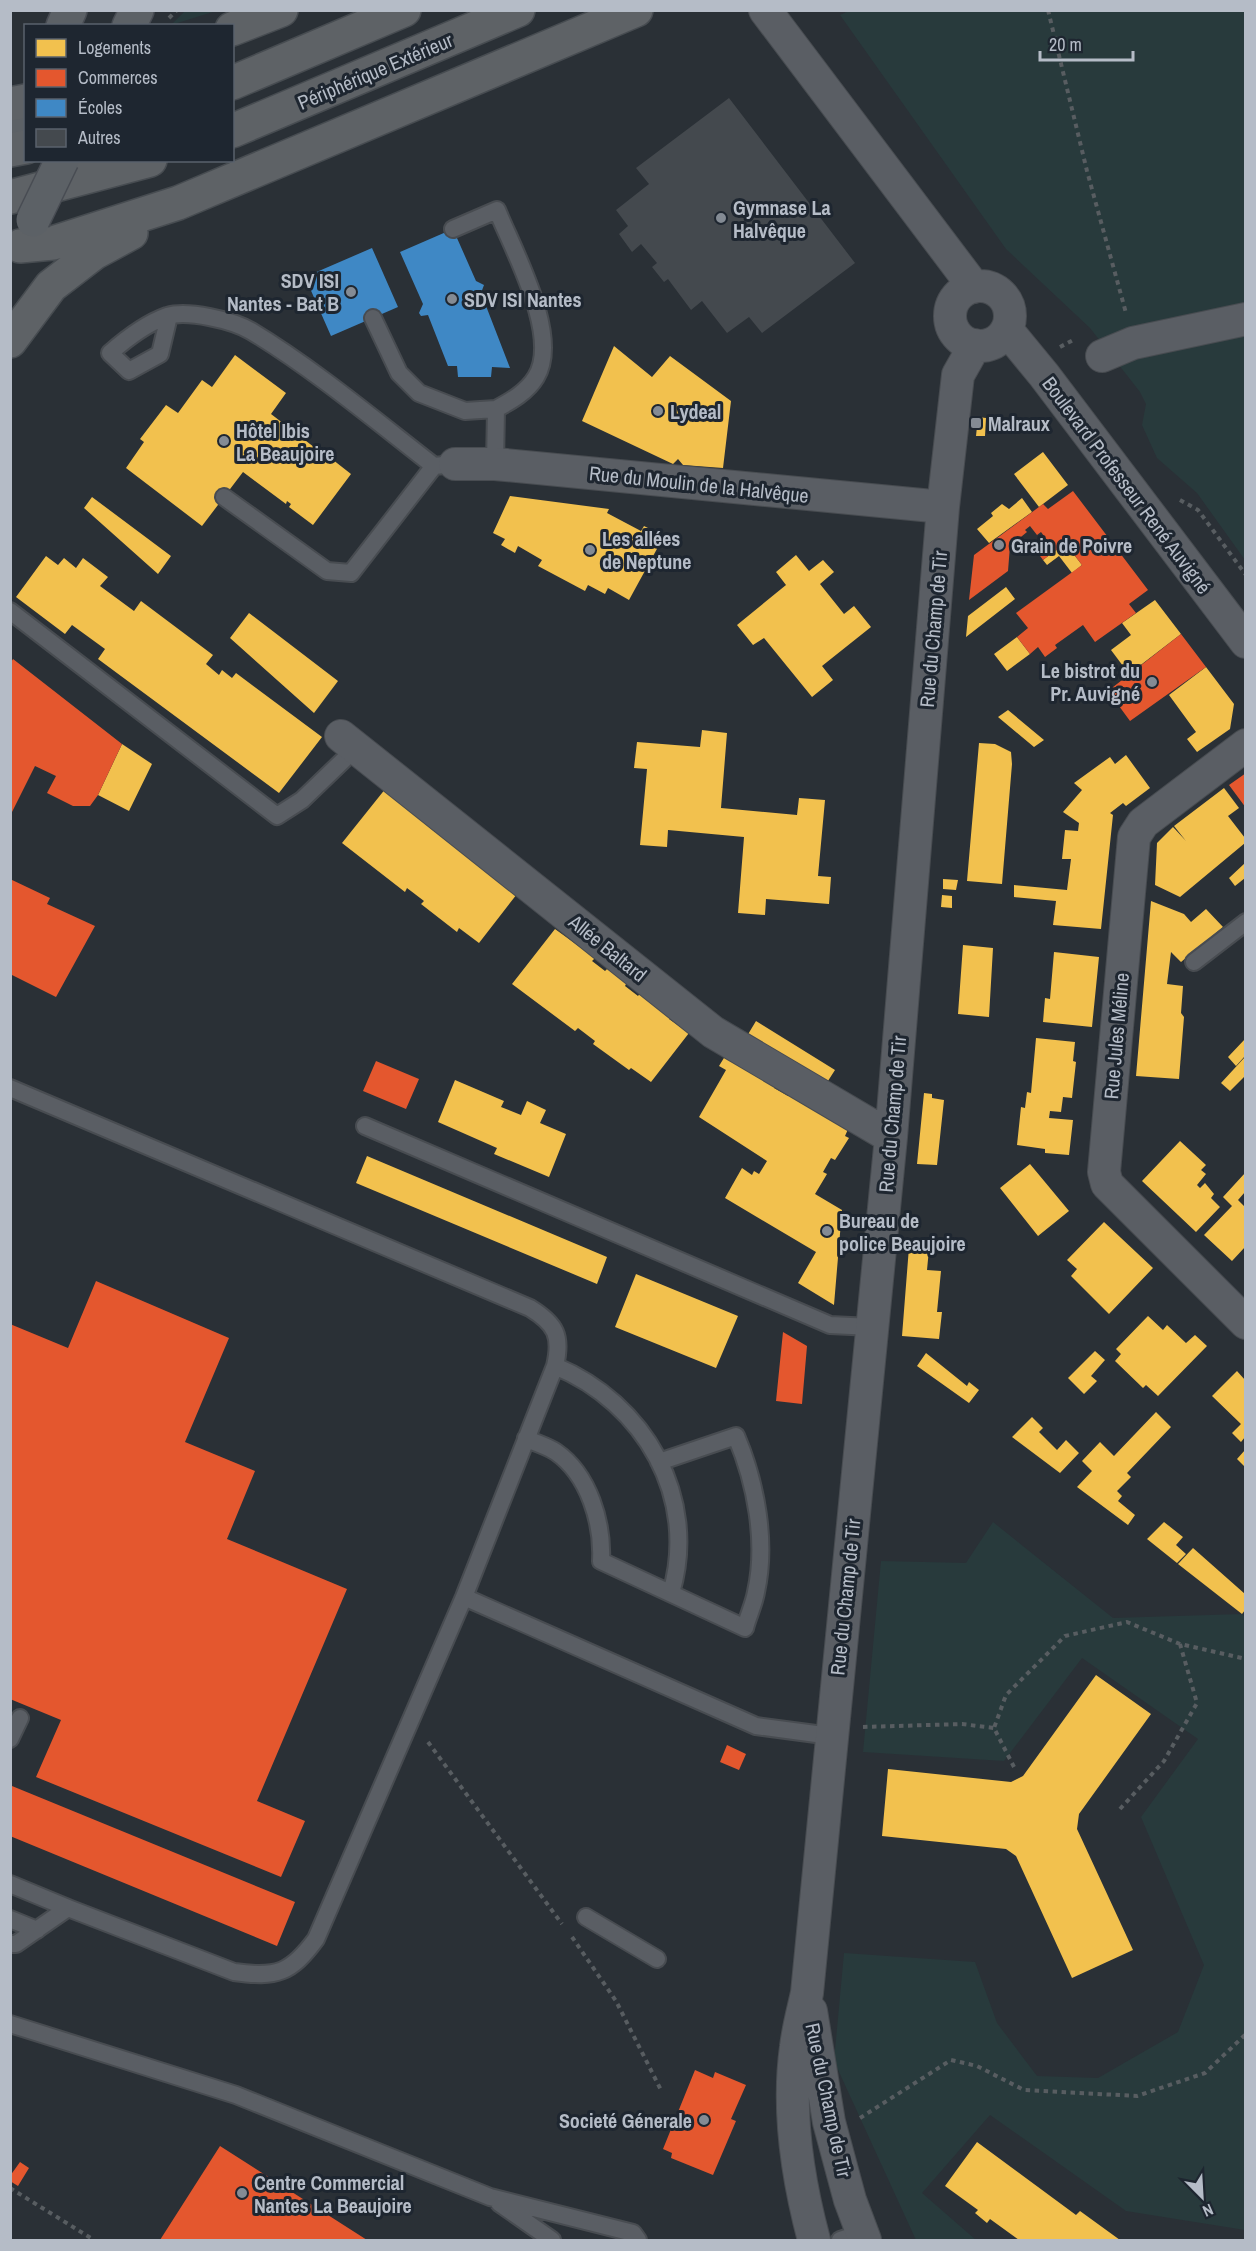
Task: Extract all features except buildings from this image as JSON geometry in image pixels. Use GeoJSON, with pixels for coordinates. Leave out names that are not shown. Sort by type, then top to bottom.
{"type":"FeatureCollection","features":[{"type":"Feature","properties":{"kind":"highway"},"geometry":{"type":"LineString","coordinates":[[234,28],[282,10]]}},
{"type":"Feature","properties":{"kind":"highway"},"geometry":{"type":"LineString","coordinates":[[234,82],[404,10]]}},
{"type":"Feature","properties":{"kind":"highway","name":"Périphérique Extérieur"},"geometry":{"type":"LineString","coordinates":[[234,130],[518,10]]}},
{"type":"Feature","properties":{"kind":"highway"},"geometry":{"type":"LineString","coordinates":[[18,245],[53,243],[178,203],[636,10]]}},
{"type":"Feature","properties":{"kind":"highway"},"geometry":{"type":"LineString","coordinates":[[10,197],[142,162]]}},
{"type":"Feature","properties":{"kind":"highway"},"geometry":{"type":"LineString","coordinates":[[10,341],[51,286],[94,253],[178,203]]}},
{"type":"Feature","properties":{"kind":"main road"},"geometry":{"type":"LineString","coordinates":[[64,24],[70,10]]}},
{"type":"Feature","properties":{"kind":"main road"},"geometry":{"type":"LineString","coordinates":[[130,24],[137,10]]}},
{"type":"Feature","properties":{"kind":"main road"},"geometry":{"type":"LineString","coordinates":[[18,245],[61,162]]}},
{"type":"Feature","properties":{"kind":"street"},"geometry":{"type":"LineString","coordinates":[[765,10],[974,287]]}},
{"type":"Feature","properties":{"kind":"street"},"geometry":{"type":"LineString","coordinates":[[974,287],[992,289],[1002,296],[1010,312],[1006,330],[993,343],[975,345],[958,337],[952,326],[950,314],[957,297],[974,287]]}},
{"type":"Feature","properties":{"kind":"street"},"geometry":{"type":"LineString","coordinates":[[1102,356],[1133,343],[1245,319]]}},
{"type":"Feature","properties":{"kind":"street","name":"Boulevard Professeur René Auvigné"},"geometry":{"type":"LineString","coordinates":[[1006,330],[1044,375],[1242,631]]}},
{"type":"Feature","properties":{"kind":"street","name":"Rue du Champ de Tir"},"geometry":{"type":"LineString","coordinates":[[814,2241],[801,2193],[794,2107],[795,2048],[807,1993],[891,1137],[943,507],[958,375],[975,345]]}},
{"type":"Feature","properties":{"kind":"street","name":"Rue du Moulin de la Halvêque"},"geometry":{"type":"LineString","coordinates":[[445,465],[495,464],[943,507]]}},
{"type":"Feature","properties":{"kind":"street","name":"Allée Baltard"},"geometry":{"type":"LineString","coordinates":[[349,742],[713,1032],[891,1137]]}},
{"type":"Feature","properties":{"kind":"street","name":"Rue Jules Méline"},"geometry":{"type":"LineString","coordinates":[[1245,746],[1143,823],[1134,837],[1104,1172],[1107,1184],[1245,1323]]}},
{"type":"Feature","properties":{"kind":"street","name":"Rue du Champ de Tir"},"geometry":{"type":"LineString","coordinates":[[807,1993],[829,2122],[855,2238]]}},
{"type":"Feature","properties":{"kind":"lane"},"geometry":{"type":"LineString","coordinates":[[372,318],[399,373],[419,393],[465,411],[496,409],[517,397],[536,376],[543,346],[538,309],[496,210],[453,229]]}},
{"type":"Feature","properties":{"kind":"lane"},"geometry":{"type":"LineString","coordinates":[[169,316],[208,316],[249,330],[445,465],[351,573],[327,571],[224,497]]}},
{"type":"Feature","properties":{"kind":"lane"},"geometry":{"type":"LineString","coordinates":[[495,464],[496,409]]}},
{"type":"Feature","properties":{"kind":"lane"},"geometry":{"type":"LineString","coordinates":[[10,611],[277,816],[302,800],[349,742]]}},
{"type":"Feature","properties":{"kind":"lane"},"geometry":{"type":"LineString","coordinates":[[1194,962],[1245,921]]}},
{"type":"Feature","properties":{"kind":"lane"},"geometry":{"type":"LineString","coordinates":[[10,1088],[530,1308],[547,1318],[556,1333],[560,1347],[555,1366],[464,1597],[316,1939],[301,1960],[285,1971],[260,1976],[234,1972],[10,1884]]}},
{"type":"Feature","properties":{"kind":"lane"},"geometry":{"type":"LineString","coordinates":[[365,1126],[830,1325],[872,1327]]}},
{"type":"Feature","properties":{"kind":"lane"},"geometry":{"type":"LineString","coordinates":[[555,1366],[579,1376],[617,1403],[647,1439],[659,1462],[668,1480],[678,1526],[677,1573],[671,1593]]}},
{"type":"Feature","properties":{"kind":"lane"},"geometry":{"type":"LineString","coordinates":[[526,1438],[556,1451],[579,1476],[594,1507],[602,1541],[601,1561],[745,1628],[756,1592],[760,1557],[753,1487],[736,1436],[659,1462]]}},
{"type":"Feature","properties":{"kind":"lane"},"geometry":{"type":"LineString","coordinates":[[464,1597],[756,1726],[832,1732]]}},
{"type":"Feature","properties":{"kind":"lane"},"geometry":{"type":"LineString","coordinates":[[10,1739],[20,1718]]}},
{"type":"Feature","properties":{"kind":"lane"},"geometry":{"type":"LineString","coordinates":[[10,1944],[37,1930],[68,1908]]}},
{"type":"Feature","properties":{"kind":"lane"},"geometry":{"type":"LineString","coordinates":[[586,1917],[657,1959]]}},
{"type":"Feature","properties":{"kind":"lane"},"geometry":{"type":"LineString","coordinates":[[10,1919],[37,1930]]}},
{"type":"Feature","properties":{"kind":"lane"},"geometry":{"type":"LineString","coordinates":[[10,2024],[236,2095],[490,2197],[633,2233],[638,2241]]}},
{"type":"Feature","properties":{"kind":"lane"},"geometry":{"type":"LineString","coordinates":[[490,2197],[552,2241]]}},
{"type":"Feature","properties":{"kind":"path"},"geometry":{"type":"LineString","coordinates":[[1048,10],[1087,171],[1133,343]]}},
{"type":"Feature","properties":{"kind":"path"},"geometry":{"type":"LineString","coordinates":[[1087,171],[1092,168]]}},
{"type":"Feature","properties":{"kind":"path"},"geometry":{"type":"LineString","coordinates":[[1014,1767],[994,1728],[1006,1695],[1065,1636],[1127,1622],[1180,1644],[1245,1659]]}},
{"type":"Feature","properties":{"kind":"path"},"geometry":{"type":"LineString","coordinates":[[1120,1809],[1164,1761],[1197,1703],[1180,1644]]}},
{"type":"Feature","properties":{"kind":"path"},"geometry":{"type":"LineString","coordinates":[[832,1732],[962,1724],[994,1728]]}},
{"type":"Feature","properties":{"kind":"path"},"geometry":{"type":"LineString","coordinates":[[408,1728],[423,1735],[562,1925]]}},
{"type":"Feature","properties":{"kind":"path"},"geometry":{"type":"LineString","coordinates":[[570,1934],[616,2001],[662,2092]]}},
{"type":"Feature","properties":{"kind":"path"},"geometry":{"type":"LineString","coordinates":[[859,2119],[951,2060],[977,2066],[1024,2090],[1137,2096],[1205,2073],[1245,2034]]}},
{"type":"Feature","properties":{"kind":"path"},"geometry":{"type":"LineString","coordinates":[[10,2188],[94,2241]]}},
{"type":"Feature","properties":{"kind":"shaded area"},"geometry":{"type":"Polygon","coordinates":[[[186,10],[216,10],[216,11],[172,24],[186,10]]]}},
{"type":"Feature","properties":{"kind":"shaded area"},"geometry":{"type":"Polygon","coordinates":[[[851,10],[1245,11],[1245,560],[1197,493],[1157,458],[1142,425],[1146,404],[1140,392],[1090,328],[1006,249],[840,15],[851,10]]]}},
{"type":"Feature","properties":{"kind":"shaded area"},"geometry":{"type":"Polygon","coordinates":[[[993,1522],[1113,1618],[1242,1614],[1245,1617],[1245,2230],[1126,2211],[990,2115],[922,2193],[976,2240],[916,2240],[834,2061],[844,1953],[975,1962],[997,2023],[1037,2076],[1098,2078],[1178,2032],[1204,1965],[1141,1817],[1198,1739],[1082,1658],[1004,1761],[863,1752],[881,1561],[966,1563],[993,1522]]]}},
{"type":"Feature","properties":{"kind":"place","name":"Gymnase La Halvêque"},"geometry":{"type":"Point","coordinates":[721,218]}},
{"type":"Feature","properties":{"kind":"place","name":"SDV ISI Nantes - Bat B"},"geometry":{"type":"Point","coordinates":[351,292]}},
{"type":"Feature","properties":{"kind":"place","name":"SDV ISI Nantes"},"geometry":{"type":"Point","coordinates":[452,299]}},
{"type":"Feature","properties":{"kind":"place","name":"Lydeal"},"geometry":{"type":"Point","coordinates":[658,411]}},
{"type":"Feature","properties":{"kind":"place","name":"Malraux"},"geometry":{"type":"Point","coordinates":[976,423]}},
{"type":"Feature","properties":{"kind":"place","name":"Hôtel Ibis La Beaujoire"},"geometry":{"type":"Point","coordinates":[224,441]}},
{"type":"Feature","properties":{"kind":"place","name":"Grain de Poivre"},"geometry":{"type":"Point","coordinates":[999,545]}},
{"type":"Feature","properties":{"kind":"place","name":"Les allées de Neptune"},"geometry":{"type":"Point","coordinates":[590,550]}},
{"type":"Feature","properties":{"kind":"place","name":"Le bistrot du Pr. Auvigné"},"geometry":{"type":"Point","coordinates":[1152,682]}},
{"type":"Feature","properties":{"kind":"place","name":"Bureau de police Beaujoire"},"geometry":{"type":"Point","coordinates":[827,1231]}},
{"type":"Feature","properties":{"kind":"place","name":"Societé Génerale"},"geometry":{"type":"Point","coordinates":[704,2120]}},
{"type":"Feature","properties":{"kind":"place","name":"Centre Commercial Nantes La Beaujoire"},"geometry":{"type":"Point","coordinates":[242,2193]}}]}
